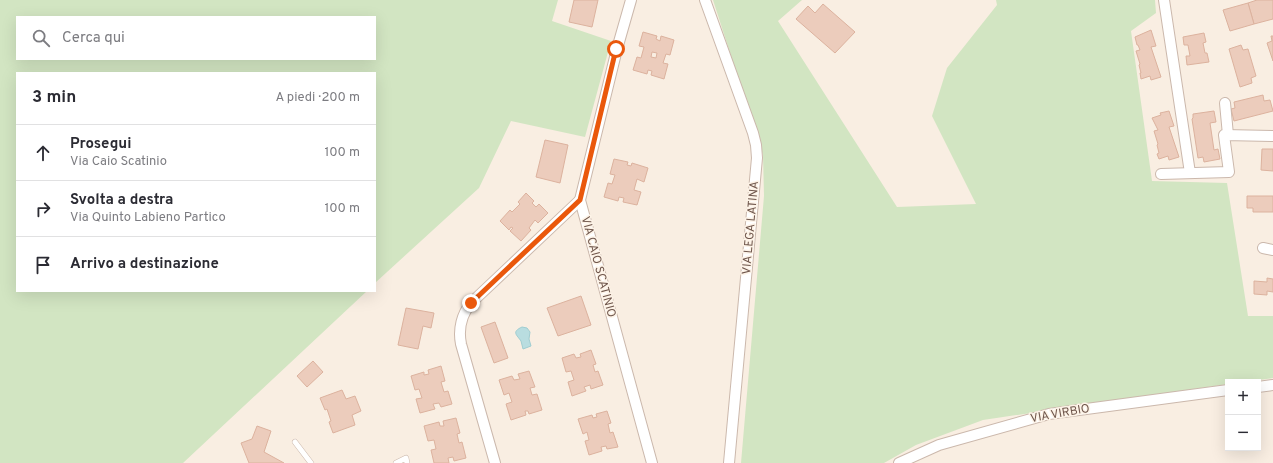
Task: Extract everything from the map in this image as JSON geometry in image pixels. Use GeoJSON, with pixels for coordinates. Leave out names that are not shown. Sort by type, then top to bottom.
{"type":"FeatureCollection","features":[{"type":"Feature","properties":{"kind":"street","name":"VIA CAIO SCATINIO"},"geometry":{"type":"LineString","coordinates":[[630,0],[616,49],[580,200],[652,463]]}},
{"type":"Feature","properties":{"kind":"street","name":"VIA LEGA LATINA"},"geometry":{"type":"LineString","coordinates":[[705,0],[753,133],[756,152],[756,171],[729,463]]}},
{"type":"Feature","properties":{"kind":"street"},"geometry":{"type":"LineString","coordinates":[[1164,0],[1190,173]]}},
{"type":"Feature","properties":{"kind":"street"},"geometry":{"type":"LineString","coordinates":[[1225,103],[1228,135]]}},
{"type":"Feature","properties":{"kind":"street"},"geometry":{"type":"LineString","coordinates":[[1161,174],[1229,172],[1224,135],[1273,136]]}},
{"type":"Feature","properties":{"kind":"street"},"geometry":{"type":"LineString","coordinates":[[495,463],[461,344],[460,331],[463,317],[471,303],[580,200]]}},
{"type":"Feature","properties":{"kind":"street"},"geometry":{"type":"LineString","coordinates":[[1261,387],[1273,385]]}},
{"type":"Feature","properties":{"kind":"street","name":"VIA VIRBIO"},"geometry":{"type":"LineString","coordinates":[[899,463],[939,445],[1049,414],[1225,390]]}},
{"type":"Feature","properties":{"kind":"lane"},"geometry":{"type":"LineString","coordinates":[[295,442],[311,463]]}},
{"type":"Feature","properties":{"kind":"lane"},"geometry":{"type":"LineString","coordinates":[[396,463],[406,458],[408,463]]}},
{"type":"Feature","properties":{"kind":"green space"},"geometry":{"type":"Polygon","coordinates":[[[0,0],[558,0],[552,21],[611,41],[585,137],[511,121],[479,188],[376,282],[376,72],[16,72],[16,292],[366,292],[183,463],[0,463],[0,0]]]}},
{"type":"Feature","properties":{"kind":"green space"},"geometry":{"type":"Polygon","coordinates":[[[713,0],[802,0],[778,21],[897,207],[976,204],[932,116],[947,68],[997,5],[996,0],[1155,0],[1156,13],[1131,31],[1152,181],[1227,183],[1248,316],[1273,316],[1273,378],[1261,380],[1225,379],[1225,384],[983,420],[916,445],[884,463],[741,463],[764,196],[763,155],[713,0]]]}},
{"type":"Feature","properties":{"kind":"water"},"geometry":{"type":"Polygon","coordinates":[[[522,327],[527,328],[530,332],[529,339],[531,346],[523,349],[521,341],[516,334],[517,330],[522,327]]]}},
{"type":"Feature","properties":{"kind":"building"},"geometry":{"type":"Polygon","coordinates":[[[574,0],[598,0],[592,27],[569,22],[574,0]]]}},
{"type":"Feature","properties":{"kind":"building"},"geometry":{"type":"Polygon","coordinates":[[[1257,0],[1273,0],[1273,19],[1254,24],[1248,3],[1257,0]]]}},
{"type":"Feature","properties":{"kind":"building"},"geometry":{"type":"Polygon","coordinates":[[[1248,3],[1254,24],[1230,31],[1223,10],[1248,3]]]}},
{"type":"Feature","properties":{"kind":"building"},"geometry":{"type":"Polygon","coordinates":[[[823,4],[855,32],[835,53],[796,19],[808,6],[815,13],[823,4]]]}},
{"type":"Feature","properties":{"kind":"building"},"geometry":{"type":"Polygon","coordinates":[[[1151,30],[1156,46],[1151,47],[1161,77],[1151,80],[1150,76],[1141,79],[1140,64],[1136,51],[1140,50],[1135,37],[1151,30]]]}},
{"type":"Feature","properties":{"kind":"building"},"geometry":{"type":"Polygon","coordinates":[[[643,32],[657,36],[656,39],[660,41],[661,36],[674,40],[670,55],[666,54],[663,63],[668,64],[664,79],[651,75],[652,71],[648,70],[647,74],[633,70],[637,57],[641,58],[644,47],[639,46],[643,32]],[[652,52],[651,57],[656,58],[657,53],[652,52]]]}},
{"type":"Feature","properties":{"kind":"building"},"geometry":{"type":"Polygon","coordinates":[[[1204,33],[1206,42],[1203,43],[1209,62],[1187,65],[1186,56],[1190,56],[1188,45],[1184,45],[1183,37],[1204,33]]]}},
{"type":"Feature","properties":{"kind":"building"},"geometry":{"type":"Polygon","coordinates":[[[1271,36],[1273,36],[1273,61],[1267,43],[1272,41],[1271,36]]]}},
{"type":"Feature","properties":{"kind":"building"},"geometry":{"type":"Polygon","coordinates":[[[1241,45],[1243,50],[1248,49],[1256,76],[1251,78],[1252,83],[1240,87],[1229,49],[1241,45]]]}},
{"type":"Feature","properties":{"kind":"building"},"geometry":{"type":"Polygon","coordinates":[[[1263,95],[1264,101],[1270,100],[1273,111],[1234,121],[1231,109],[1235,108],[1234,102],[1263,95]]]}},
{"type":"Feature","properties":{"kind":"building"},"geometry":{"type":"Polygon","coordinates":[[[1169,111],[1174,126],[1169,127],[1179,157],[1169,160],[1168,156],[1159,159],[1157,154],[1159,153],[1158,144],[1154,131],[1158,130],[1152,118],[1161,115],[1160,113],[1169,111]]]}},
{"type":"Feature","properties":{"kind":"building"},"geometry":{"type":"Polygon","coordinates":[[[1214,111],[1216,122],[1210,123],[1214,150],[1218,149],[1220,159],[1204,162],[1203,157],[1198,158],[1192,119],[1193,114],[1214,111]]]}},
{"type":"Feature","properties":{"kind":"building"},"geometry":{"type":"Polygon","coordinates":[[[545,140],[568,145],[560,183],[536,177],[545,140]]]}},
{"type":"Feature","properties":{"kind":"building"},"geometry":{"type":"Polygon","coordinates":[[[1262,149],[1273,149],[1273,171],[1261,170],[1262,149]]]}},
{"type":"Feature","properties":{"kind":"building"},"geometry":{"type":"Polygon","coordinates":[[[614,159],[628,162],[627,165],[631,166],[632,163],[648,168],[644,182],[637,179],[634,190],[641,192],[637,205],[623,202],[624,198],[619,197],[618,201],[604,197],[608,183],[612,184],[615,175],[610,174],[614,159]]]}},
{"type":"Feature","properties":{"kind":"building"},"geometry":{"type":"Polygon","coordinates":[[[526,193],[534,201],[532,203],[536,207],[539,204],[548,213],[538,223],[535,220],[529,228],[531,230],[521,241],[510,231],[513,228],[511,227],[509,230],[500,221],[510,210],[512,212],[520,204],[518,202],[526,193]]]}},
{"type":"Feature","properties":{"kind":"building"},"geometry":{"type":"Polygon","coordinates":[[[1247,196],[1273,196],[1273,212],[1253,212],[1253,208],[1247,208],[1247,196]]]}},
{"type":"Feature","properties":{"kind":"building"},"geometry":{"type":"Polygon","coordinates":[[[1267,278],[1273,279],[1273,292],[1267,291],[1267,295],[1254,294],[1254,281],[1267,282],[1267,278]]]}},
{"type":"Feature","properties":{"kind":"building"},"geometry":{"type":"Polygon","coordinates":[[[581,296],[591,325],[558,336],[547,308],[581,296]]]}},
{"type":"Feature","properties":{"kind":"building"},"geometry":{"type":"Polygon","coordinates":[[[406,308],[434,313],[431,328],[423,326],[418,349],[398,345],[406,308]]]}},
{"type":"Feature","properties":{"kind":"building"},"geometry":{"type":"Polygon","coordinates":[[[495,322],[508,358],[494,363],[481,327],[495,322]]]}},
{"type":"Feature","properties":{"kind":"building"},"geometry":{"type":"Polygon","coordinates":[[[591,350],[596,364],[593,365],[595,372],[598,371],[603,385],[591,389],[590,385],[584,387],[586,391],[572,396],[568,382],[574,380],[571,371],[566,372],[562,358],[574,354],[576,358],[581,357],[580,354],[591,350]]]}},
{"type":"Feature","properties":{"kind":"building"},"geometry":{"type":"Polygon","coordinates":[[[313,361],[323,372],[307,387],[297,376],[313,361]]]}},
{"type":"Feature","properties":{"kind":"building"},"geometry":{"type":"Polygon","coordinates":[[[441,366],[445,381],[441,382],[444,392],[448,391],[452,404],[441,407],[439,403],[433,404],[435,409],[420,413],[416,399],[422,398],[419,389],[415,390],[411,376],[424,372],[424,375],[429,374],[428,370],[441,366]]]}},
{"type":"Feature","properties":{"kind":"building"},"geometry":{"type":"Polygon","coordinates":[[[529,371],[535,387],[530,388],[532,395],[537,394],[542,410],[529,414],[528,411],[525,411],[526,415],[511,420],[506,404],[512,402],[509,393],[504,395],[499,380],[512,376],[514,380],[520,379],[518,374],[529,371]]]}},
{"type":"Feature","properties":{"kind":"building"},"geometry":{"type":"Polygon","coordinates":[[[342,390],[346,399],[355,396],[361,411],[352,415],[355,425],[333,433],[329,422],[331,421],[327,409],[325,410],[320,398],[342,390]]]}},
{"type":"Feature","properties":{"kind":"building"},"geometry":{"type":"Polygon","coordinates":[[[607,411],[611,423],[608,424],[610,433],[613,432],[618,447],[607,449],[606,446],[601,447],[602,451],[589,455],[585,441],[589,440],[587,432],[583,434],[578,419],[592,415],[593,418],[597,417],[596,414],[607,411]]]}},
{"type":"Feature","properties":{"kind":"building"},"geometry":{"type":"Polygon","coordinates":[[[456,418],[460,433],[457,434],[459,443],[462,442],[466,458],[454,461],[453,457],[448,458],[449,463],[434,463],[431,450],[436,449],[434,440],[428,441],[424,426],[439,422],[440,426],[444,426],[443,421],[456,418]]]}},
{"type":"Feature","properties":{"kind":"building"},"geometry":{"type":"Polygon","coordinates":[[[257,426],[271,431],[264,452],[284,463],[249,463],[241,443],[252,439],[257,426]]]}},
{"type":"Feature","properties":{"kind":"route"},"geometry":{"type":"LineString","coordinates":[[471,303],[580,200],[616,49]]}}]}
